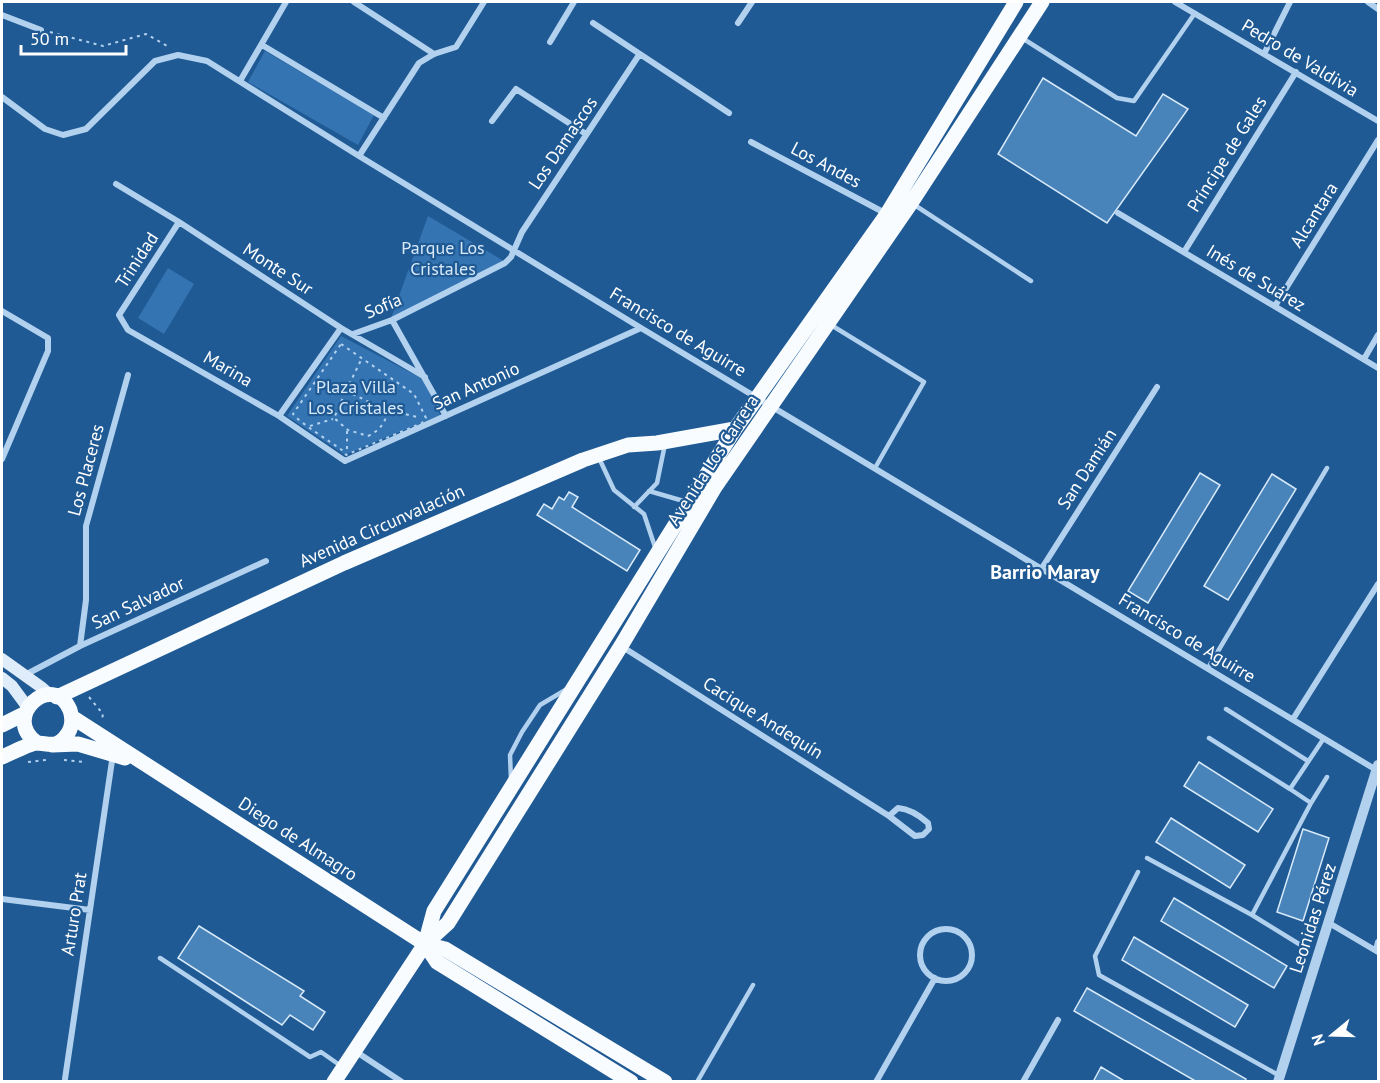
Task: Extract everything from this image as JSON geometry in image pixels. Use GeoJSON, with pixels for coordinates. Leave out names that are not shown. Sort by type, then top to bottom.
{"type":"FeatureCollection","features":[{"type":"Feature","properties":{"kind":"main road","name":"Avenida Los Carrera"},"geometry":{"type":"LineString","coordinates":[[425,944],[434,911],[735,429],[887,214],[1016,2]]}},
{"type":"Feature","properties":{"kind":"main road","name":"Avenida Los Carrera"},"geometry":{"type":"LineString","coordinates":[[334,1082],[425,944],[448,923],[621,646],[715,487],[911,203],[1042,2]]}},
{"type":"Feature","properties":{"kind":"main road","name":"Avenida Circunvalación"},"geometry":{"type":"LineString","coordinates":[[2,725],[24,710],[37,697],[53,696],[344,563],[598,455],[628,445],[735,429]]}},
{"type":"Feature","properties":{"kind":"main road"},"geometry":{"type":"LineString","coordinates":[[2,659],[67,705],[72,717],[72,724],[62,741],[45,749],[2,757]]}},
{"type":"Feature","properties":{"kind":"main road"},"geometry":{"type":"LineString","coordinates":[[2,678],[12,686],[24,710],[23,729],[26,735],[45,749]]}},
{"type":"Feature","properties":{"kind":"main road","name":"Diego de Almagro"},"geometry":{"type":"LineString","coordinates":[[72,717],[425,944],[446,949],[665,1082]]}},
{"type":"Feature","properties":{"kind":"main road","name":"Diego de Almagro"},"geometry":{"type":"LineString","coordinates":[[45,749],[78,744],[150,767]]}},
{"type":"Feature","properties":{"kind":"main road","name":"Diego de Almagro"},"geometry":{"type":"LineString","coordinates":[[425,944],[437,962],[631,1082]]}},
{"type":"Feature","properties":{"kind":"street"},"geometry":{"type":"LineString","coordinates":[[240,81],[286,2]]}},
{"type":"Feature","properties":{"kind":"street"},"geometry":{"type":"LineString","coordinates":[[354,2],[434,54]]}},
{"type":"Feature","properties":{"kind":"street"},"geometry":{"type":"LineString","coordinates":[[359,156],[419,63],[434,54],[456,47],[484,2]]}},
{"type":"Feature","properties":{"kind":"street"},"geometry":{"type":"LineString","coordinates":[[550,42],[574,2]]}},
{"type":"Feature","properties":{"kind":"street"},"geometry":{"type":"LineString","coordinates":[[738,23],[753,2]]}},
{"type":"Feature","properties":{"kind":"street","name":"Pedro de Valdivia"},"geometry":{"type":"LineString","coordinates":[[1175,2],[1378,121]]}},
{"type":"Feature","properties":{"kind":"street"},"geometry":{"type":"LineString","coordinates":[[1264,54],[1290,2]]}},
{"type":"Feature","properties":{"kind":"street"},"geometry":{"type":"LineString","coordinates":[[1368,2],[1378,9]]}},
{"type":"Feature","properties":{"kind":"street"},"geometry":{"type":"LineString","coordinates":[[2,15],[41,30]]}},
{"type":"Feature","properties":{"kind":"street"},"geometry":{"type":"LineString","coordinates":[[593,23],[729,113]]}},
{"type":"Feature","properties":{"kind":"street"},"geometry":{"type":"LineString","coordinates":[[262,45],[384,118]]}},
{"type":"Feature","properties":{"kind":"street","name":"Francisco de Aguirre"},"geometry":{"type":"LineString","coordinates":[[2,97],[45,129],[63,135],[86,129],[155,61],[178,55],[207,61],[641,328],[1378,769]]}},
{"type":"Feature","properties":{"kind":"street","name":"Los Damascos"},"geometry":{"type":"LineString","coordinates":[[514,249],[522,232],[639,55]]}},
{"type":"Feature","properties":{"kind":"street","name":"Príncipe de Gales"},"geometry":{"type":"LineString","coordinates":[[1184,252],[1296,72]]}},
{"type":"Feature","properties":{"kind":"street"},"geometry":{"type":"LineString","coordinates":[[492,121],[516,89],[586,134]]}},
{"type":"Feature","properties":{"kind":"street","name":"Alcantara"},"geometry":{"type":"LineString","coordinates":[[1275,306],[1378,140]]}},
{"type":"Feature","properties":{"kind":"street","name":"Los Andes"},"geometry":{"type":"LineString","coordinates":[[751,142],[887,214]]}},
{"type":"Feature","properties":{"kind":"street","name":"Monte Sur"},"geometry":{"type":"LineString","coordinates":[[116,183],[341,328],[424,377]]}},
{"type":"Feature","properties":{"kind":"street","name":"Inés de Suárez"},"geometry":{"type":"LineString","coordinates":[[1118,213],[1378,368]]}},
{"type":"Feature","properties":{"kind":"street","name":"Trinidad"},"geometry":{"type":"LineString","coordinates":[[120,315],[179,222]]}},
{"type":"Feature","properties":{"kind":"street","name":"Sofía"},"geometry":{"type":"LineString","coordinates":[[353,334],[392,320],[505,263],[514,249]]}},
{"type":"Feature","properties":{"kind":"street"},"geometry":{"type":"LineString","coordinates":[[2,311],[48,338],[48,351],[2,459]]}},
{"type":"Feature","properties":{"kind":"street","name":"Marina"},"geometry":{"type":"LineString","coordinates":[[120,315],[128,330],[279,416],[324,448]]}},
{"type":"Feature","properties":{"kind":"street"},"geometry":{"type":"LineString","coordinates":[[392,320],[446,416]]}},
{"type":"Feature","properties":{"kind":"street"},"geometry":{"type":"LineString","coordinates":[[279,416],[341,328]]}},
{"type":"Feature","properties":{"kind":"street","name":"San Antonio"},"geometry":{"type":"LineString","coordinates":[[324,448],[345,461],[641,328]]}},
{"type":"Feature","properties":{"kind":"street"},"geometry":{"type":"LineString","coordinates":[[1364,359],[1378,335]]}},
{"type":"Feature","properties":{"kind":"street","name":"Los Placeres"},"geometry":{"type":"LineString","coordinates":[[80,646],[86,600],[86,526],[128,375]]}},
{"type":"Feature","properties":{"kind":"street","name":"San Damián"},"geometry":{"type":"LineString","coordinates":[[1042,568],[1157,387]]}},
{"type":"Feature","properties":{"kind":"street","name":"San Salvador"},"geometry":{"type":"LineString","coordinates":[[25,676],[80,646],[266,561]]}},
{"type":"Feature","properties":{"kind":"street"},"geometry":{"type":"LineString","coordinates":[[1293,719],[1378,584]]}},
{"type":"Feature","properties":{"kind":"street","name":"Cacique Andequín"},"geometry":{"type":"LineString","coordinates":[[621,646],[890,816],[915,836],[923,835],[929,829],[924,819],[906,809],[898,808],[890,816]]}},
{"type":"Feature","properties":{"kind":"street","name":"Arturo Prat"},"geometry":{"type":"LineString","coordinates":[[64,1078],[113,754]]}},
{"type":"Feature","properties":{"kind":"street","name":"Leonidas Pérez"},"geometry":{"type":"LineString","coordinates":[[1279,1079],[1378,769]]}},
{"type":"Feature","properties":{"kind":"street"},"geometry":{"type":"LineString","coordinates":[[2,899],[90,910]]}},
{"type":"Feature","properties":{"kind":"street"},"geometry":{"type":"LineString","coordinates":[[1329,922],[1377,951],[1378,942]]}},
{"type":"Feature","properties":{"kind":"street"},"geometry":{"type":"LineString","coordinates":[[943,929],[954,930],[965,936],[971,947],[972,961],[968,969],[962,976],[951,981],[934,978],[922,964],[921,956],[922,947],[931,934],[943,929]]}},
{"type":"Feature","properties":{"kind":"street"},"geometry":{"type":"LineString","coordinates":[[876,1082],[934,978]]}},
{"type":"Feature","properties":{"kind":"street"},"geometry":{"type":"LineString","coordinates":[[1023,1082],[1058,1020]]}},
{"type":"Feature","properties":{"kind":"street"},"geometry":{"type":"LineString","coordinates":[[354,1051],[402,1082]]}},
{"type":"Feature","properties":{"kind":"lane"},"geometry":{"type":"LineString","coordinates":[[1019,37],[1117,98],[1134,101],[1196,13]]}},
{"type":"Feature","properties":{"kind":"lane"},"geometry":{"type":"LineString","coordinates":[[911,203],[1031,281]]}},
{"type":"Feature","properties":{"kind":"lane"},"geometry":{"type":"LineString","coordinates":[[828,323],[924,382],[875,468]]}},
{"type":"Feature","properties":{"kind":"lane"},"geometry":{"type":"LineString","coordinates":[[634,507],[657,483],[666,441]]}},
{"type":"Feature","properties":{"kind":"lane"},"geometry":{"type":"LineString","coordinates":[[598,455],[614,490],[644,514],[657,554]]}},
{"type":"Feature","properties":{"kind":"lane"},"geometry":{"type":"LineString","coordinates":[[1208,668],[1327,468]]}},
{"type":"Feature","properties":{"kind":"lane"},"geometry":{"type":"LineString","coordinates":[[649,491],[689,503]]}},
{"type":"Feature","properties":{"kind":"lane"},"geometry":{"type":"LineString","coordinates":[[1226,709],[1308,761]]}},
{"type":"Feature","properties":{"kind":"lane"},"geometry":{"type":"LineString","coordinates":[[1209,738],[1311,802]]}},
{"type":"Feature","properties":{"kind":"lane"},"geometry":{"type":"LineString","coordinates":[[1290,789],[1324,738]]}},
{"type":"Feature","properties":{"kind":"lane"},"geometry":{"type":"LineString","coordinates":[[1252,915],[1311,802],[1328,777]]}},
{"type":"Feature","properties":{"kind":"lane"},"geometry":{"type":"LineString","coordinates":[[1147,858],[1252,915],[1299,944]]}},
{"type":"Feature","properties":{"kind":"lane"},"geometry":{"type":"LineString","coordinates":[[1138,872],[1095,956],[1099,975],[1279,1079]]}},
{"type":"Feature","properties":{"kind":"lane"},"geometry":{"type":"LineString","coordinates":[[160,958],[310,1057],[321,1052],[344,1068]]}},
{"type":"Feature","properties":{"kind":"lane"},"geometry":{"type":"LineString","coordinates":[[697,1082],[753,985]]}},
{"type":"Feature","properties":{"kind":"path"},"geometry":{"type":"LineString","coordinates":[[41,30],[103,46],[146,34],[185,56]]}},
{"type":"Feature","properties":{"kind":"path"},"geometry":{"type":"LineString","coordinates":[[346,455],[293,414],[341,344],[414,394],[426,418],[424,420]]}},
{"type":"Feature","properties":{"kind":"path"},"geometry":{"type":"LineString","coordinates":[[310,426],[334,418],[362,358]]}},
{"type":"Feature","properties":{"kind":"path"},"geometry":{"type":"LineString","coordinates":[[346,391],[384,409],[411,414],[424,420]]}},
{"type":"Feature","properties":{"kind":"path"},"geometry":{"type":"LineString","coordinates":[[334,418],[348,430],[368,436],[383,425],[387,415],[384,409]]}},
{"type":"Feature","properties":{"kind":"path"},"geometry":{"type":"LineString","coordinates":[[346,455],[402,433],[424,420]]}},
{"type":"Feature","properties":{"kind":"path"},"geometry":{"type":"LineString","coordinates":[[346,455],[348,430]]}},
{"type":"Feature","properties":{"kind":"path"},"geometry":{"type":"LineString","coordinates":[[20,764],[45,749]]}},
{"type":"Feature","properties":{"kind":"path"},"geometry":{"type":"LineString","coordinates":[[60,760],[88,763]]}},
{"type":"Feature","properties":{"kind":"green space"},"geometry":{"type":"Polygon","coordinates":[[[265,51],[374,115],[358,145],[248,82],[265,51]]]}},
{"type":"Feature","properties":{"kind":"green space","name":"Parque Los Cristales"},"geometry":{"type":"Polygon","coordinates":[[[428,216],[504,261],[391,318],[428,216]]]}},
{"type":"Feature","properties":{"kind":"green space"},"geometry":{"type":"Polygon","coordinates":[[[168,268],[194,284],[164,334],[138,318],[168,268]]]}},
{"type":"Feature","properties":{"kind":"green space","name":"Plaza Villa Los Cristales"},"geometry":{"type":"Polygon","coordinates":[[[341,336],[423,379],[440,415],[345,455],[287,416],[341,336]]]}},
{"type":"Feature","properties":{"kind":"building"},"geometry":{"type":"Polygon","coordinates":[[[1043,78],[1136,136],[1163,94],[1188,109],[1107,223],[998,154],[1043,78]]]}},
{"type":"Feature","properties":{"kind":"building"},"geometry":{"type":"Polygon","coordinates":[[[1200,473],[1220,485],[1148,603],[1128,591],[1200,473]]]}},
{"type":"Feature","properties":{"kind":"building"},"geometry":{"type":"Polygon","coordinates":[[[1272,474],[1296,489],[1228,600],[1204,586],[1272,474]]]}},
{"type":"Feature","properties":{"kind":"building"},"geometry":{"type":"Polygon","coordinates":[[[569,492],[578,497],[572,507],[640,550],[627,571],[537,515],[544,504],[552,509],[559,497],[564,500],[569,492]]]}},
{"type":"Feature","properties":{"kind":"building"},"geometry":{"type":"Polygon","coordinates":[[[1199,762],[1273,809],[1258,832],[1184,786],[1199,762]]]}},
{"type":"Feature","properties":{"kind":"building"},"geometry":{"type":"Polygon","coordinates":[[[1171,818],[1245,865],[1230,888],[1156,842],[1171,818]]]}},
{"type":"Feature","properties":{"kind":"building"},"geometry":{"type":"Polygon","coordinates":[[[1303,829],[1329,838],[1303,921],[1277,912],[1303,829]]]}},
{"type":"Feature","properties":{"kind":"building"},"geometry":{"type":"Polygon","coordinates":[[[1174,898],[1287,966],[1274,988],[1161,921],[1174,898]]]}},
{"type":"Feature","properties":{"kind":"building"},"geometry":{"type":"Polygon","coordinates":[[[199,926],[304,991],[300,996],[325,1012],[313,1030],[290,1015],[282,1025],[178,958],[199,926]]]}},
{"type":"Feature","properties":{"kind":"building"},"geometry":{"type":"Polygon","coordinates":[[[1134,937],[1248,1005],[1235,1027],[1122,960],[1134,937]]]}},
{"type":"Feature","properties":{"kind":"building"},"geometry":{"type":"Polygon","coordinates":[[[1087,988],[1246,1079],[1245,1082],[1197,1082],[1074,1011],[1087,988]]]}},
{"type":"Feature","properties":{"kind":"building"},"geometry":{"type":"Polygon","coordinates":[[[1101,1067],[1126,1082],[1093,1082],[1101,1067]]]}},
{"type":"Feature","properties":{"kind":"district","name":"Barrio Maray"},"geometry":{"type":"Point","coordinates":[1045,572]}}]}
